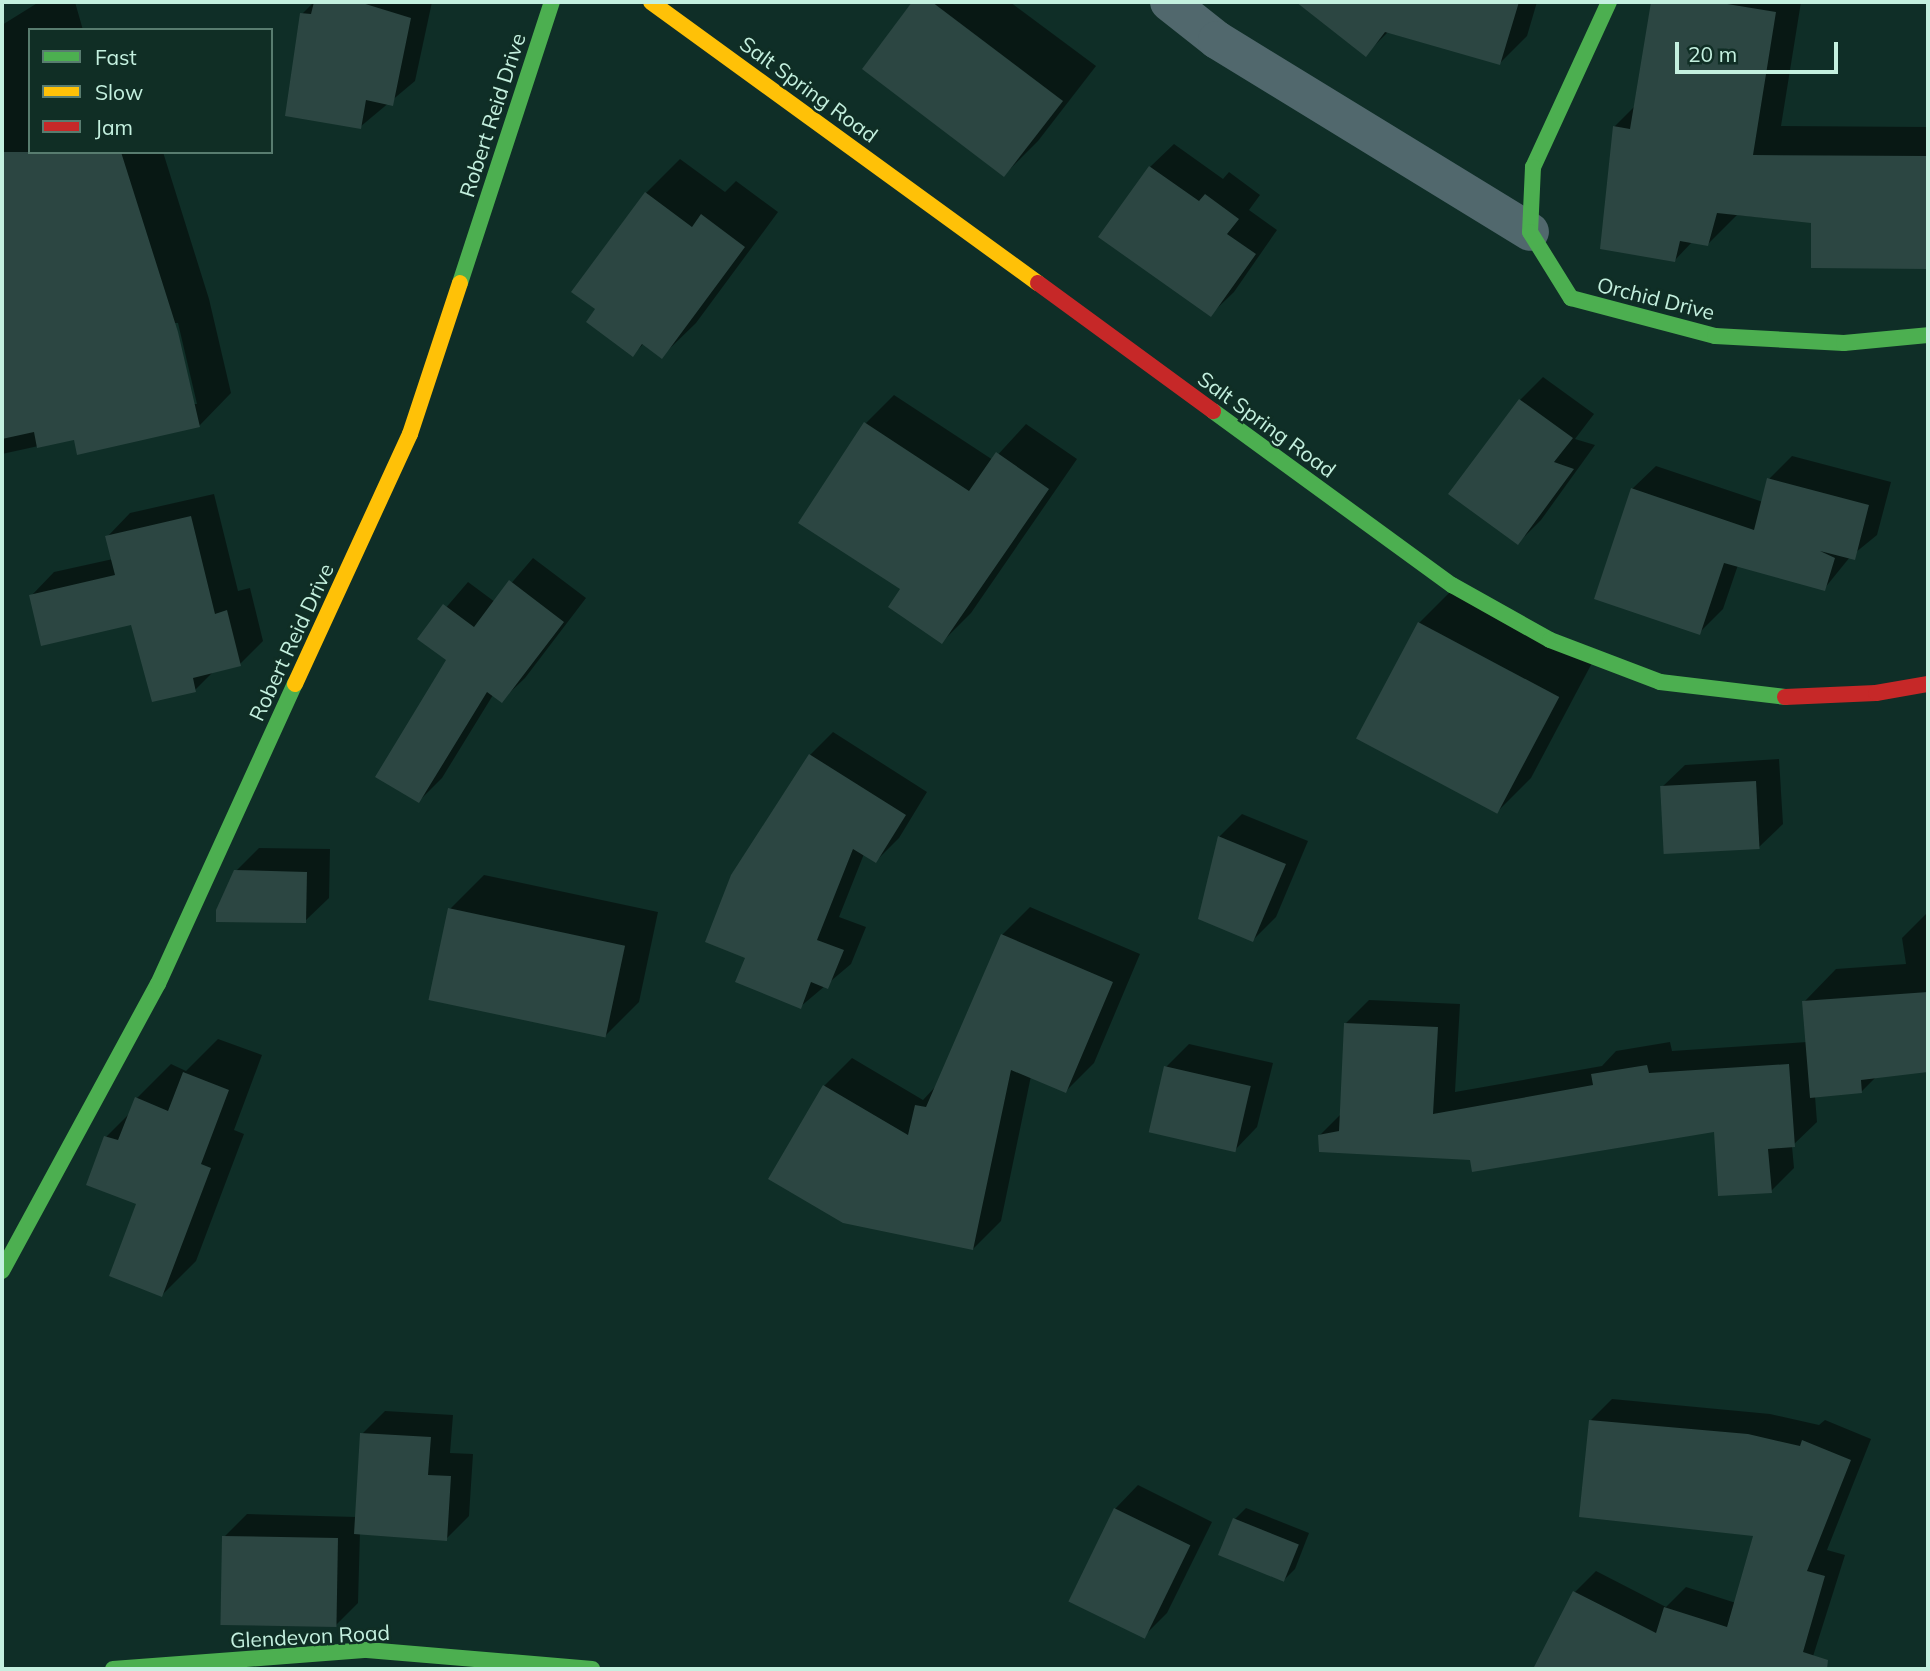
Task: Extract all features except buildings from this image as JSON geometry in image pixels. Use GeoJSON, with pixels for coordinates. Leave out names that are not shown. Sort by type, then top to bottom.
{"type":"FeatureCollection","features":[{"type":"Feature","properties":{"kind":"street","name":"Robert Reid Drive"},"geometry":{"type":"LineString","coordinates":[[2,1271],[158,984],[410,434],[552,2]]}},
{"type":"Feature","properties":{"kind":"street","name":"Salt Spring Road"},"geometry":{"type":"LineString","coordinates":[[651,2],[1452,585],[1549,640],[1660,682],[1768,698],[1876,693],[1928,684]]}},
{"type":"Feature","properties":{"kind":"street"},"geometry":{"type":"LineString","coordinates":[[1169,2],[1217,40],[1530,232],[1533,167],[1609,2]]}},
{"type":"Feature","properties":{"kind":"street","name":"Orchid Drive"},"geometry":{"type":"LineString","coordinates":[[1530,232],[1572,299],[1702,332],[1844,343],[1928,335]]}},
{"type":"Feature","properties":{"kind":"street","name":"Glendevon Road"},"geometry":{"type":"LineString","coordinates":[[113,1669],[367,1650],[592,1669]]}},
{"type":"Feature","properties":{"kind":"traffic: fast"},"geometry":{"type":"LineString","coordinates":[[460,283],[552,2]]}},
{"type":"Feature","properties":{"kind":"traffic: fast"},"geometry":{"type":"LineString","coordinates":[[1609,2],[1533,167],[1530,232],[1571,298],[1715,336],[1844,343],[1928,335]]}},
{"type":"Feature","properties":{"kind":"traffic: fast"},"geometry":{"type":"LineString","coordinates":[[1213,411],[1452,585],[1550,640],[1660,682],[1785,697]]}},
{"type":"Feature","properties":{"kind":"traffic: fast"},"geometry":{"type":"LineString","coordinates":[[2,1271],[158,984],[295,684]]}},
{"type":"Feature","properties":{"kind":"traffic: fast"},"geometry":{"type":"LineString","coordinates":[[113,1669],[367,1650],[592,1669]]}},
{"type":"Feature","properties":{"kind":"traffic: slow"},"geometry":{"type":"LineString","coordinates":[[651,2],[1038,283]]}},
{"type":"Feature","properties":{"kind":"traffic: slow"},"geometry":{"type":"LineString","coordinates":[[295,684],[410,434],[460,283]]}},
{"type":"Feature","properties":{"kind":"traffic: jam"},"geometry":{"type":"LineString","coordinates":[[1038,283],[1213,411]]}},
{"type":"Feature","properties":{"kind":"traffic: jam"},"geometry":{"type":"LineString","coordinates":[[1785,697],[1876,693],[1928,684]]}}]}
